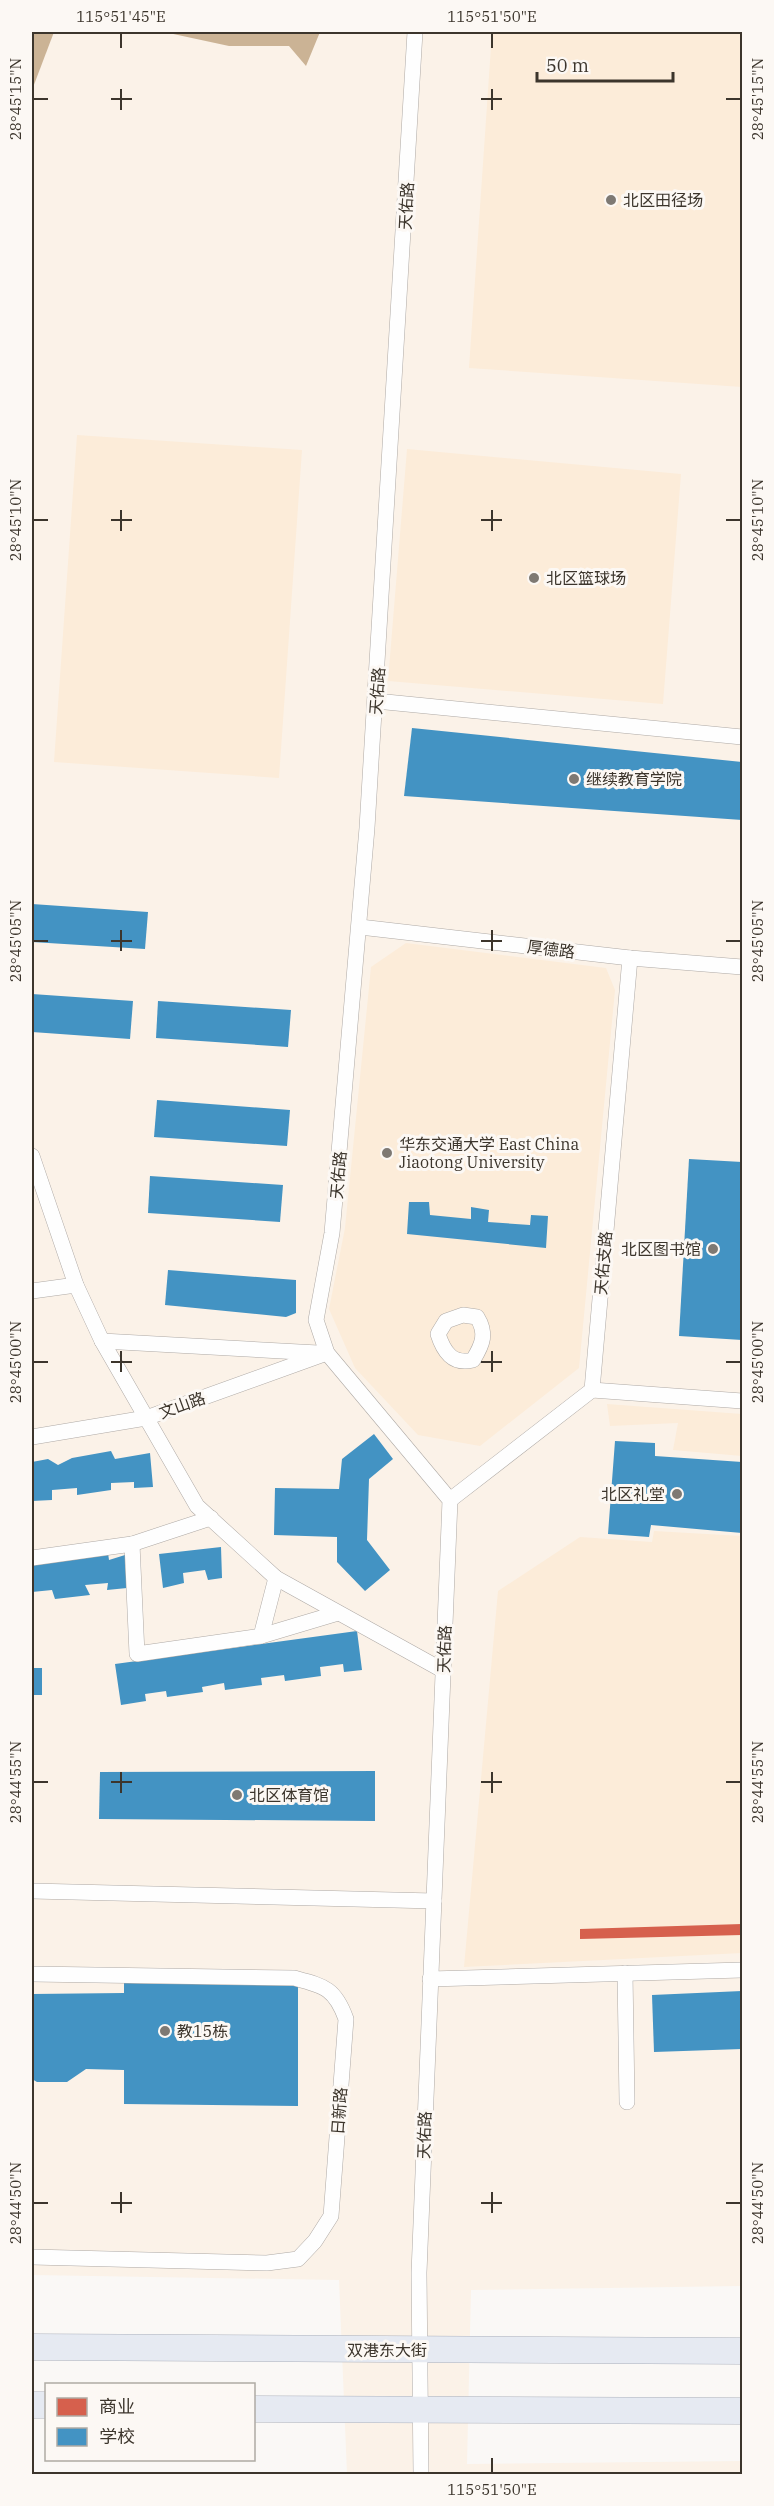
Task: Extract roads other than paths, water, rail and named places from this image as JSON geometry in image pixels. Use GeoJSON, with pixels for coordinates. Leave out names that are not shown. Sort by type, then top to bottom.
{"type":"FeatureCollection","features":[{"type":"Feature","properties":{"kind":"main road","name":"双港东大街"},"geometry":{"type":"LineString","coordinates":[[32,2347],[742,2351]]}},
{"type":"Feature","properties":{"kind":"main road"},"geometry":{"type":"LineString","coordinates":[[255,2409],[742,2411]]}},
{"type":"Feature","properties":{"kind":"street","name":"天佑路"},"geometry":{"type":"LineString","coordinates":[[415,32],[376,701],[360,927],[332,1233],[316,1320],[327,1353],[450,1500],[419,2273],[421,2475]]}},
{"type":"Feature","properties":{"kind":"street"},"geometry":{"type":"LineString","coordinates":[[376,701],[742,737]]}},
{"type":"Feature","properties":{"kind":"street","name":"厚德路"},"geometry":{"type":"LineString","coordinates":[[360,927],[630,958],[742,967]]}},
{"type":"Feature","properties":{"kind":"street","name":"天佑支路"},"geometry":{"type":"LineString","coordinates":[[592,1390],[630,958]]}},
{"type":"Feature","properties":{"kind":"street"},"geometry":{"type":"LineString","coordinates":[[32,1156],[76,1286],[102,1341],[197,1506],[276,1578],[444,1671]]}},
{"type":"Feature","properties":{"kind":"street"},"geometry":{"type":"LineString","coordinates":[[32,1291],[76,1286]]}},
{"type":"Feature","properties":{"kind":"street"},"geometry":{"type":"LineString","coordinates":[[102,1341],[327,1353]]}},
{"type":"Feature","properties":{"kind":"street","name":"文山路"},"geometry":{"type":"LineString","coordinates":[[32,1437],[146,1418],[327,1353]]}},
{"type":"Feature","properties":{"kind":"street"},"geometry":{"type":"LineString","coordinates":[[450,1500],[592,1390],[742,1401]]}},
{"type":"Feature","properties":{"kind":"street"},"geometry":{"type":"LineString","coordinates":[[32,1558],[132,1544],[211,1518]]}},
{"type":"Feature","properties":{"kind":"street"},"geometry":{"type":"LineString","coordinates":[[132,1544],[137,1654],[261,1636],[338,1613]]}},
{"type":"Feature","properties":{"kind":"street"},"geometry":{"type":"LineString","coordinates":[[261,1636],[276,1578]]}},
{"type":"Feature","properties":{"kind":"street"},"geometry":{"type":"LineString","coordinates":[[32,1891],[434,1901]]}},
{"type":"Feature","properties":{"kind":"street"},"geometry":{"type":"LineString","coordinates":[[430,1979],[742,1970]]}},
{"type":"Feature","properties":{"kind":"street"},"geometry":{"type":"LineString","coordinates":[[625,1973],[627,2102]]}},
{"type":"Feature","properties":{"kind":"street","name":"日新路"},"geometry":{"type":"LineString","coordinates":[[32,1974],[294,1978],[318,1984],[338,1998],[346,2019],[331,2216],[315,2241],[298,2259],[267,2263],[32,2257]]}},
{"type":"Feature","properties":{"kind":"place","name":"北区田径场"},"geometry":{"type":"Point","coordinates":[611,200]}},
{"type":"Feature","properties":{"kind":"place","name":"北区篮球场"},"geometry":{"type":"Point","coordinates":[534,578]}},
{"type":"Feature","properties":{"kind":"place","name":"继续教育学院"},"geometry":{"type":"Point","coordinates":[574,779]}},
{"type":"Feature","properties":{"kind":"place","name":"华东交通大学 East China Jiaotong University"},"geometry":{"type":"Point","coordinates":[387,1153]}},
{"type":"Feature","properties":{"kind":"place","name":"北区图书馆"},"geometry":{"type":"Point","coordinates":[713,1249]}},
{"type":"Feature","properties":{"kind":"place","name":"北区礼堂"},"geometry":{"type":"Point","coordinates":[677,1494]}},
{"type":"Feature","properties":{"kind":"place","name":"北区体育馆"},"geometry":{"type":"Point","coordinates":[237,1795]}},
{"type":"Feature","properties":{"kind":"place","name":"教15栋"},"geometry":{"type":"Point","coordinates":[165,2031]}}]}
